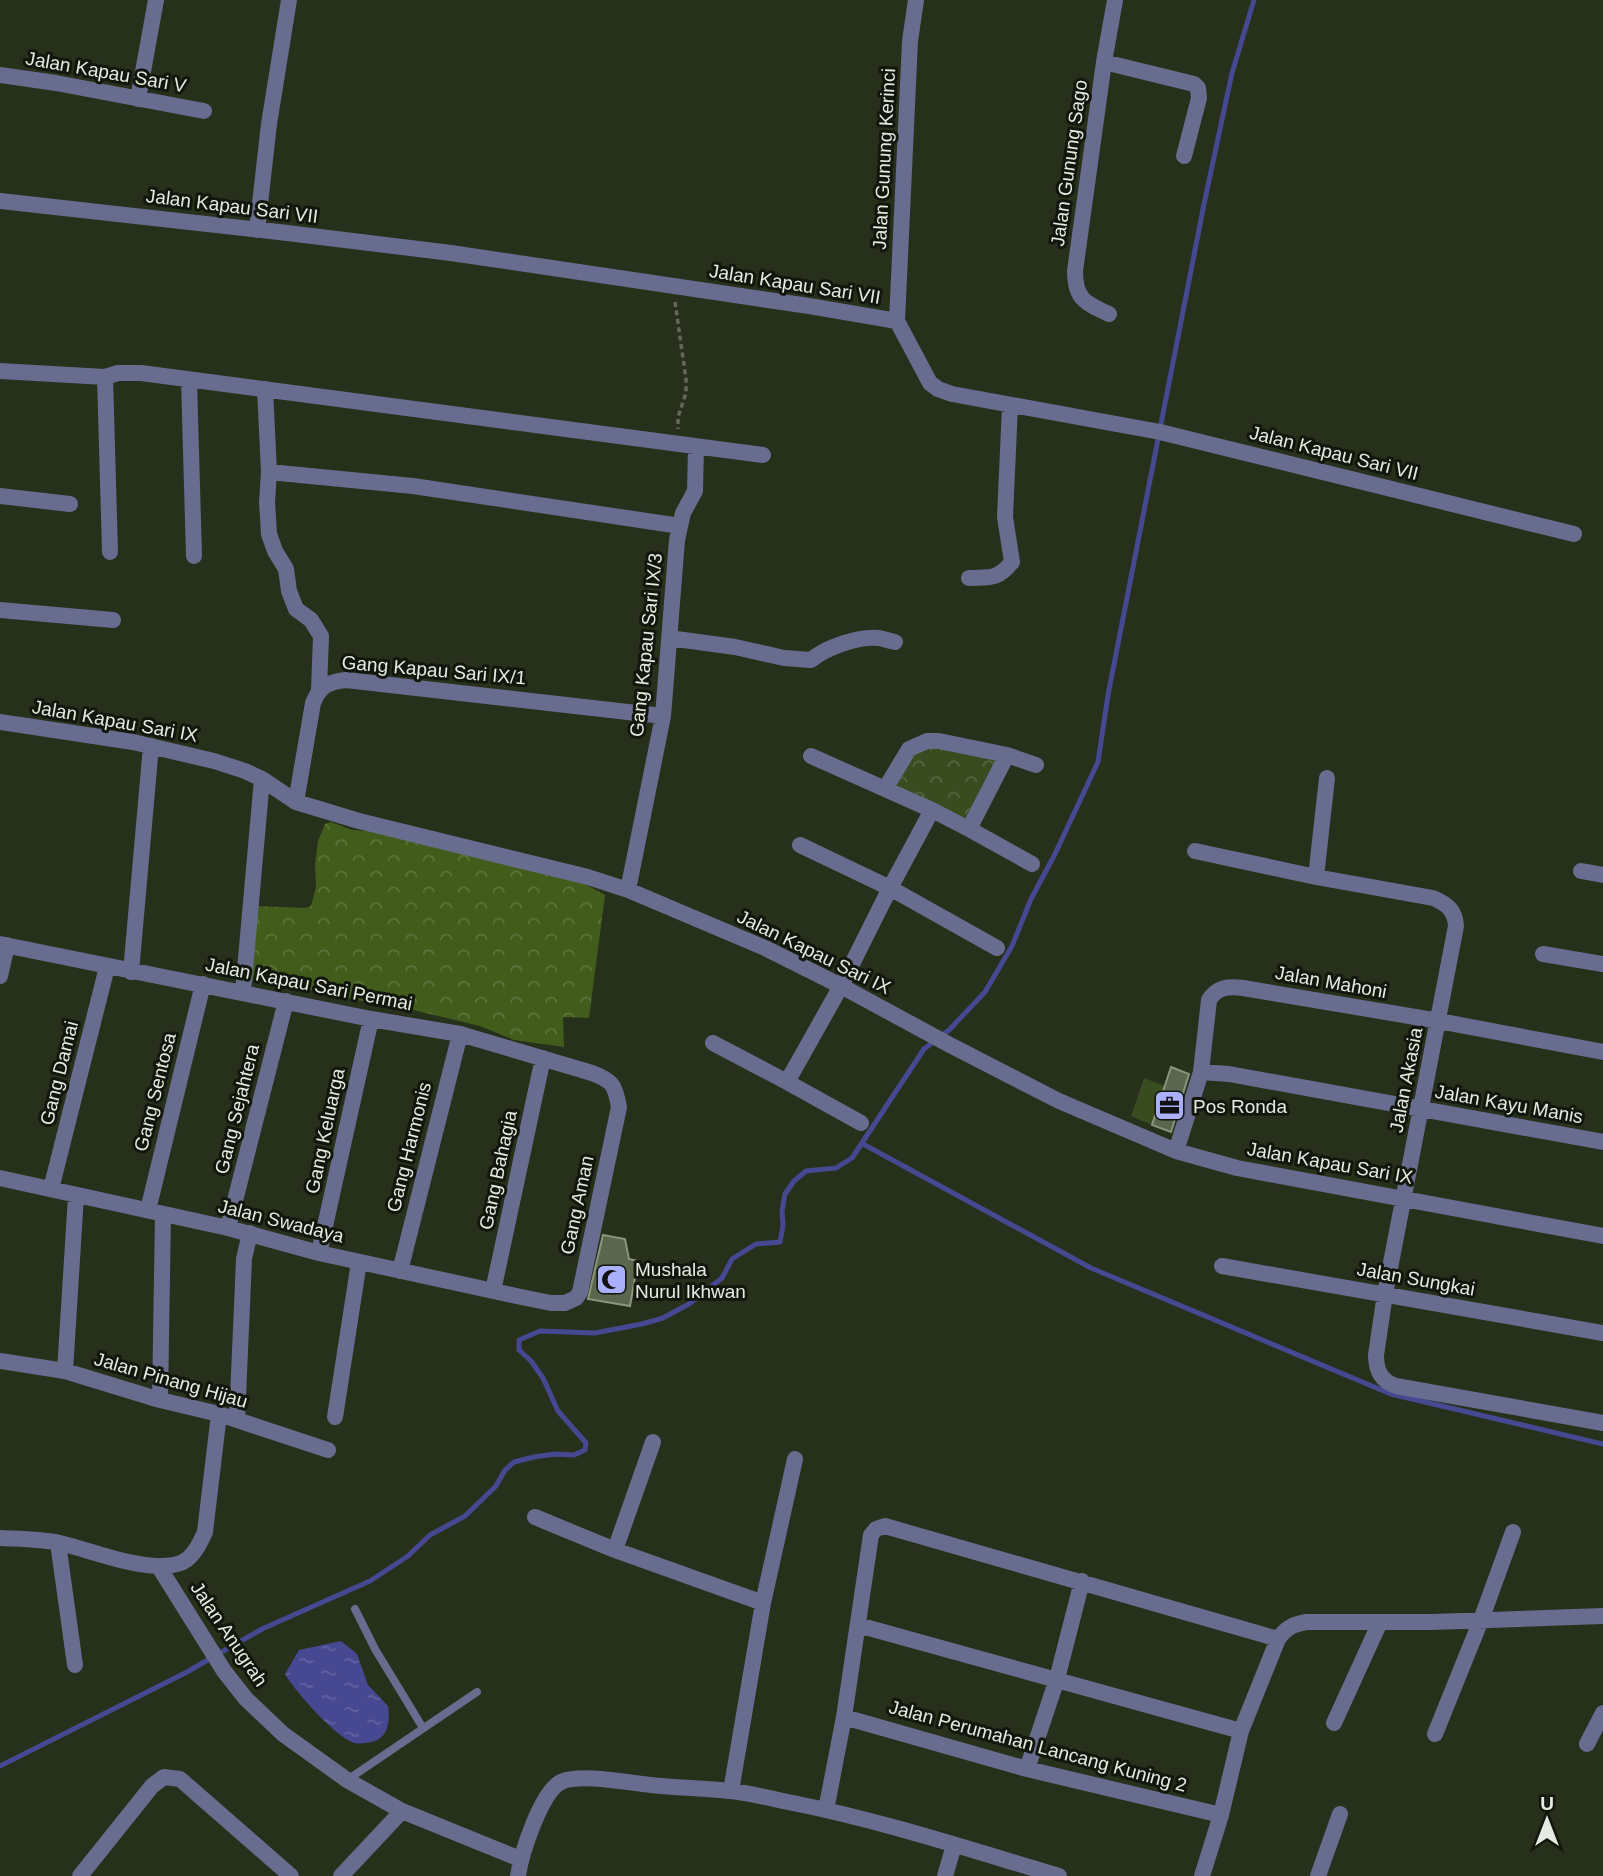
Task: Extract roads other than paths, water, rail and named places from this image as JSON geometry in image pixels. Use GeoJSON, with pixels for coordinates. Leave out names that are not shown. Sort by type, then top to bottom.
{"type":"FeatureCollection","features":[{"type":"Feature","properties":{"kind":"street"},"geometry":{"type":"LineString","coordinates":[[138,99],[156,0]]}},
{"type":"Feature","properties":{"kind":"street"},"geometry":{"type":"LineString","coordinates":[[257,230],[269,124],[289,0]]}},
{"type":"Feature","properties":{"kind":"street","name":"Jalan Gunung Kerinci"},"geometry":{"type":"LineString","coordinates":[[897,321],[910,41],[916,0]]}},
{"type":"Feature","properties":{"kind":"street","name":"Jalan Gunung Sago"},"geometry":{"type":"LineString","coordinates":[[1109,314],[1080,298],[1075,283],[1075,271],[1115,0]]}},
{"type":"Feature","properties":{"kind":"street"},"geometry":{"type":"LineString","coordinates":[[1104,62],[1194,84],[1198,88],[1199,98],[1184,156]]}},
{"type":"Feature","properties":{"kind":"street","name":"Jalan Kapau Sari V"},"geometry":{"type":"LineString","coordinates":[[0,75],[204,111]]}},
{"type":"Feature","properties":{"kind":"street","name":"Jalan Kapau Sari VII"},"geometry":{"type":"LineString","coordinates":[[0,201],[451,253],[897,321],[930,383],[952,394],[1160,432],[1574,534]]}},
{"type":"Feature","properties":{"kind":"street"},"geometry":{"type":"LineString","coordinates":[[0,371],[105,377],[118,373],[141,373],[763,455]]}},
{"type":"Feature","properties":{"kind":"street"},"geometry":{"type":"LineString","coordinates":[[105,377],[110,552]]}},
{"type":"Feature","properties":{"kind":"street"},"geometry":{"type":"LineString","coordinates":[[189,380],[194,556]]}},
{"type":"Feature","properties":{"kind":"street"},"geometry":{"type":"LineString","coordinates":[[265,389],[269,534],[286,569],[289,591],[296,609],[311,620],[321,636],[319,690]]}},
{"type":"Feature","properties":{"kind":"street"},"geometry":{"type":"LineString","coordinates":[[968,578],[1003,574],[1012,562],[1005,517],[1010,406]]}},
{"type":"Feature","properties":{"kind":"street","name":"Gang Kapau Sari IX/3"},"geometry":{"type":"LineString","coordinates":[[628,890],[663,716],[677,540],[683,513],[695,491],[696,448]]}},
{"type":"Feature","properties":{"kind":"street"},"geometry":{"type":"LineString","coordinates":[[269,472],[413,486],[680,526]]}},
{"type":"Feature","properties":{"kind":"street"},"geometry":{"type":"LineString","coordinates":[[0,496],[70,505]]}},
{"type":"Feature","properties":{"kind":"street"},"geometry":{"type":"LineString","coordinates":[[0,610],[113,620]]}},
{"type":"Feature","properties":{"kind":"street"},"geometry":{"type":"LineString","coordinates":[[669,638],[735,647],[784,658],[811,660],[821,652],[856,640],[878,638],[895,642]]}},
{"type":"Feature","properties":{"kind":"street","name":"Gang Kapau Sari IX/1"},"geometry":{"type":"LineString","coordinates":[[296,802],[313,703],[319,690],[333,681],[346,680],[663,716]]}},
{"type":"Feature","properties":{"kind":"street","name":"Jalan Kapau Sari IX"},"geometry":{"type":"LineString","coordinates":[[0,722],[150,746],[214,761],[262,779],[296,802],[359,821],[587,877],[628,890],[765,948],[1059,1101],[1175,1151],[1237,1168],[1603,1236]]}},
{"type":"Feature","properties":{"kind":"street"},"geometry":{"type":"LineString","coordinates":[[885,789],[909,748],[927,741],[1007,755],[1036,765]]}},
{"type":"Feature","properties":{"kind":"street"},"geometry":{"type":"LineString","coordinates":[[131,972],[150,746]]}},
{"type":"Feature","properties":{"kind":"street"},"geometry":{"type":"LineString","coordinates":[[969,828],[1007,755]]}},
{"type":"Feature","properties":{"kind":"street"},"geometry":{"type":"LineString","coordinates":[[811,756],[969,828],[1032,864]]}},
{"type":"Feature","properties":{"kind":"street"},"geometry":{"type":"LineString","coordinates":[[1316,877],[1327,778]]}},
{"type":"Feature","properties":{"kind":"street"},"geometry":{"type":"LineString","coordinates":[[243,992],[262,779]]}},
{"type":"Feature","properties":{"kind":"street"},"geometry":{"type":"LineString","coordinates":[[787,1082],[841,986],[932,810]]}},
{"type":"Feature","properties":{"kind":"street"},"geometry":{"type":"LineString","coordinates":[[800,845],[890,888],[997,948]]}},
{"type":"Feature","properties":{"kind":"street","name":"Jalan Akasia"},"geometry":{"type":"LineString","coordinates":[[1195,851],[1433,898],[1450,908],[1456,916],[1439,1021],[1385,1294],[1376,1364],[1382,1378],[1396,1386],[1603,1423]]}},
{"type":"Feature","properties":{"kind":"street"},"geometry":{"type":"LineString","coordinates":[[1581,871],[1603,874]]}},
{"type":"Feature","properties":{"kind":"street"},"geometry":{"type":"LineString","coordinates":[[0,976],[3,945]]}},
{"type":"Feature","properties":{"kind":"street","name":"Jalan Kapau Sari Permai"},"geometry":{"type":"LineString","coordinates":[[3,945],[371,1019],[460,1034],[607,1079],[613,1084],[617,1095]]}},
{"type":"Feature","properties":{"kind":"street"},"geometry":{"type":"LineString","coordinates":[[1543,954],[1603,964]]}},
{"type":"Feature","properties":{"kind":"street","name":"Gang Damai"},"geometry":{"type":"LineString","coordinates":[[51,1189],[107,967]]}},
{"type":"Feature","properties":{"kind":"street","name":"Gang Sentosa"},"geometry":{"type":"LineString","coordinates":[[160,1400],[155,1212],[203,984]]}},
{"type":"Feature","properties":{"kind":"street","name":"Jalan Mahoni"},"geometry":{"type":"LineString","coordinates":[[1175,1151],[1201,1072],[1209,1000],[1213,993],[1226,988],[1243,988],[1439,1021],[1603,1052]]}},
{"type":"Feature","properties":{"kind":"street","name":"Gang Sejahtera"},"geometry":{"type":"LineString","coordinates":[[228,1228],[286,1001]]}},
{"type":"Feature","properties":{"kind":"street","name":"Gang Keluarga"},"geometry":{"type":"LineString","coordinates":[[319,1253],[371,1019]]}},
{"type":"Feature","properties":{"kind":"street","name":"Gang Harmonis"},"geometry":{"type":"LineString","coordinates":[[400,1271],[460,1034]]}},
{"type":"Feature","properties":{"kind":"street"},"geometry":{"type":"LineString","coordinates":[[713,1043],[861,1123]]}},
{"type":"Feature","properties":{"kind":"street","name":"Gang Bahagia"},"geometry":{"type":"LineString","coordinates":[[493,1292],[543,1058]]}},
{"type":"Feature","properties":{"kind":"street","name":"Jalan Kayu Manis"},"geometry":{"type":"LineString","coordinates":[[1201,1072],[1229,1074],[1603,1142]]}},
{"type":"Feature","properties":{"kind":"street","name":"Gang Aman"},"geometry":{"type":"LineString","coordinates":[[551,1303],[565,1303],[576,1298],[580,1292],[617,1123],[617,1095]]}},
{"type":"Feature","properties":{"kind":"street","name":"Jalan Swadaya"},"geometry":{"type":"LineString","coordinates":[[0,1178],[250,1233],[319,1253],[551,1303]]}},
{"type":"Feature","properties":{"kind":"street"},"geometry":{"type":"LineString","coordinates":[[65,1371],[76,1196]]}},
{"type":"Feature","properties":{"kind":"street"},"geometry":{"type":"LineString","coordinates":[[237,1420],[244,1259],[250,1233]]}},
{"type":"Feature","properties":{"kind":"street"},"geometry":{"type":"LineString","coordinates":[[335,1417],[359,1262]]}},
{"type":"Feature","properties":{"kind":"street","name":"Jalan Sungkai"},"geometry":{"type":"LineString","coordinates":[[1222,1266],[1603,1333]]}},
{"type":"Feature","properties":{"kind":"street","name":"Jalan Pinang Hijau"},"geometry":{"type":"LineString","coordinates":[[0,1361],[65,1371],[160,1400],[219,1414],[328,1450]]}},
{"type":"Feature","properties":{"kind":"street"},"geometry":{"type":"LineString","coordinates":[[0,1538],[58,1543],[116,1559],[159,1567],[184,1562],[199,1545],[205,1532],[219,1414]]}},
{"type":"Feature","properties":{"kind":"street"},"geometry":{"type":"LineString","coordinates":[[615,1550],[653,1442]]}},
{"type":"Feature","properties":{"kind":"street"},"geometry":{"type":"LineString","coordinates":[[731,1791],[763,1603],[794,1459]]}},
{"type":"Feature","properties":{"kind":"street"},"geometry":{"type":"LineString","coordinates":[[535,1517],[615,1550],[763,1603]]}},
{"type":"Feature","properties":{"kind":"street"},"geometry":{"type":"LineString","coordinates":[[826,1810],[844,1717],[871,1535],[880,1527],[885,1526],[1082,1581],[1278,1639]]}},
{"type":"Feature","properties":{"kind":"street"},"geometry":{"type":"LineString","coordinates":[[1435,1734],[1513,1532]]}},
{"type":"Feature","properties":{"kind":"street"},"geometry":{"type":"LineString","coordinates":[[58,1543],[75,1665]]}},
{"type":"Feature","properties":{"kind":"street","name":"Jalan Anugrah"},"geometry":{"type":"LineString","coordinates":[[159,1567],[224,1671],[246,1699],[283,1734],[347,1780],[402,1811],[520,1859]]}},
{"type":"Feature","properties":{"kind":"street"},"geometry":{"type":"LineString","coordinates":[[1027,1769],[1057,1679],[1082,1581]]}},
{"type":"Feature","properties":{"kind":"street"},"geometry":{"type":"LineString","coordinates":[[1202,1876],[1221,1815],[1241,1731],[1278,1639],[1285,1630],[1298,1624],[1603,1616]]}},
{"type":"Feature","properties":{"kind":"street"},"geometry":{"type":"LineString","coordinates":[[1334,1723],[1380,1622]]}},
{"type":"Feature","properties":{"kind":"street"},"geometry":{"type":"LineString","coordinates":[[858,1625],[1241,1731]]}},
{"type":"Feature","properties":{"kind":"street"},"geometry":{"type":"LineString","coordinates":[[1587,1744],[1603,1713]]}},
{"type":"Feature","properties":{"kind":"street","name":"Jalan Perumahan Lancang Kuning 2"},"geometry":{"type":"LineString","coordinates":[[844,1717],[1027,1769],[1221,1815]]}},
{"type":"Feature","properties":{"kind":"street"},"geometry":{"type":"LineString","coordinates":[[80,1876],[152,1786],[164,1777],[180,1779],[291,1876]]}},
{"type":"Feature","properties":{"kind":"street"},"geometry":{"type":"LineString","coordinates":[[518,1876],[520,1859],[543,1801],[551,1790],[565,1780],[601,1779],[731,1791],[826,1810],[1059,1876]]}},
{"type":"Feature","properties":{"kind":"street"},"geometry":{"type":"LineString","coordinates":[[341,1876],[402,1811]]}},
{"type":"Feature","properties":{"kind":"street"},"geometry":{"type":"LineString","coordinates":[[1318,1876],[1340,1814]]}},
{"type":"Feature","properties":{"kind":"street"},"geometry":{"type":"LineString","coordinates":[[945,1876],[954,1845]]}},
{"type":"Feature","properties":{"kind":"lane"},"geometry":{"type":"LineString","coordinates":[[355,1609],[423,1728]]}},
{"type":"Feature","properties":{"kind":"lane"},"geometry":{"type":"LineString","coordinates":[[347,1780],[477,1692]]}},
{"type":"Feature","properties":{"kind":"water"},"geometry":{"type":"Polygon","coordinates":[[[341,1641],[357,1654],[368,1685],[388,1706],[389,1720],[386,1730],[381,1738],[375,1741],[355,1743],[347,1740],[306,1702],[285,1674],[299,1650],[341,1641]]]}},
{"type":"Feature","properties":{"kind":"waterway"},"geometry":{"type":"LineString","coordinates":[[0,1766],[187,1672],[262,1629],[370,1581],[408,1556],[430,1535],[465,1516],[496,1486],[505,1470],[514,1462],[555,1454],[574,1455],[585,1450],[586,1443],[558,1411],[543,1378],[519,1350],[519,1340],[540,1331],[595,1333],[663,1318],[689,1304],[722,1278],[732,1259],[756,1244],[780,1242],[785,1194],[794,1181],[806,1171],[836,1168],[852,1158],[924,1049],[949,1030],[985,992],[1012,946],[1031,899],[1098,762],[1108,695],[1204,204],[1232,73],[1254,0]]}},
{"type":"Feature","properties":{"kind":"waterway"},"geometry":{"type":"LineString","coordinates":[[863,1144],[1091,1268],[1391,1394],[1603,1444]]}},
{"type":"Feature","properties":{"kind":"place","name":"Pos Ronda"},"geometry":{"type":"Point","coordinates":[1170,1106]}},
{"type":"Feature","properties":{"kind":"place","name":"Mushala Nurul Ikhwan"},"geometry":{"type":"Point","coordinates":[612,1280]}}]}
